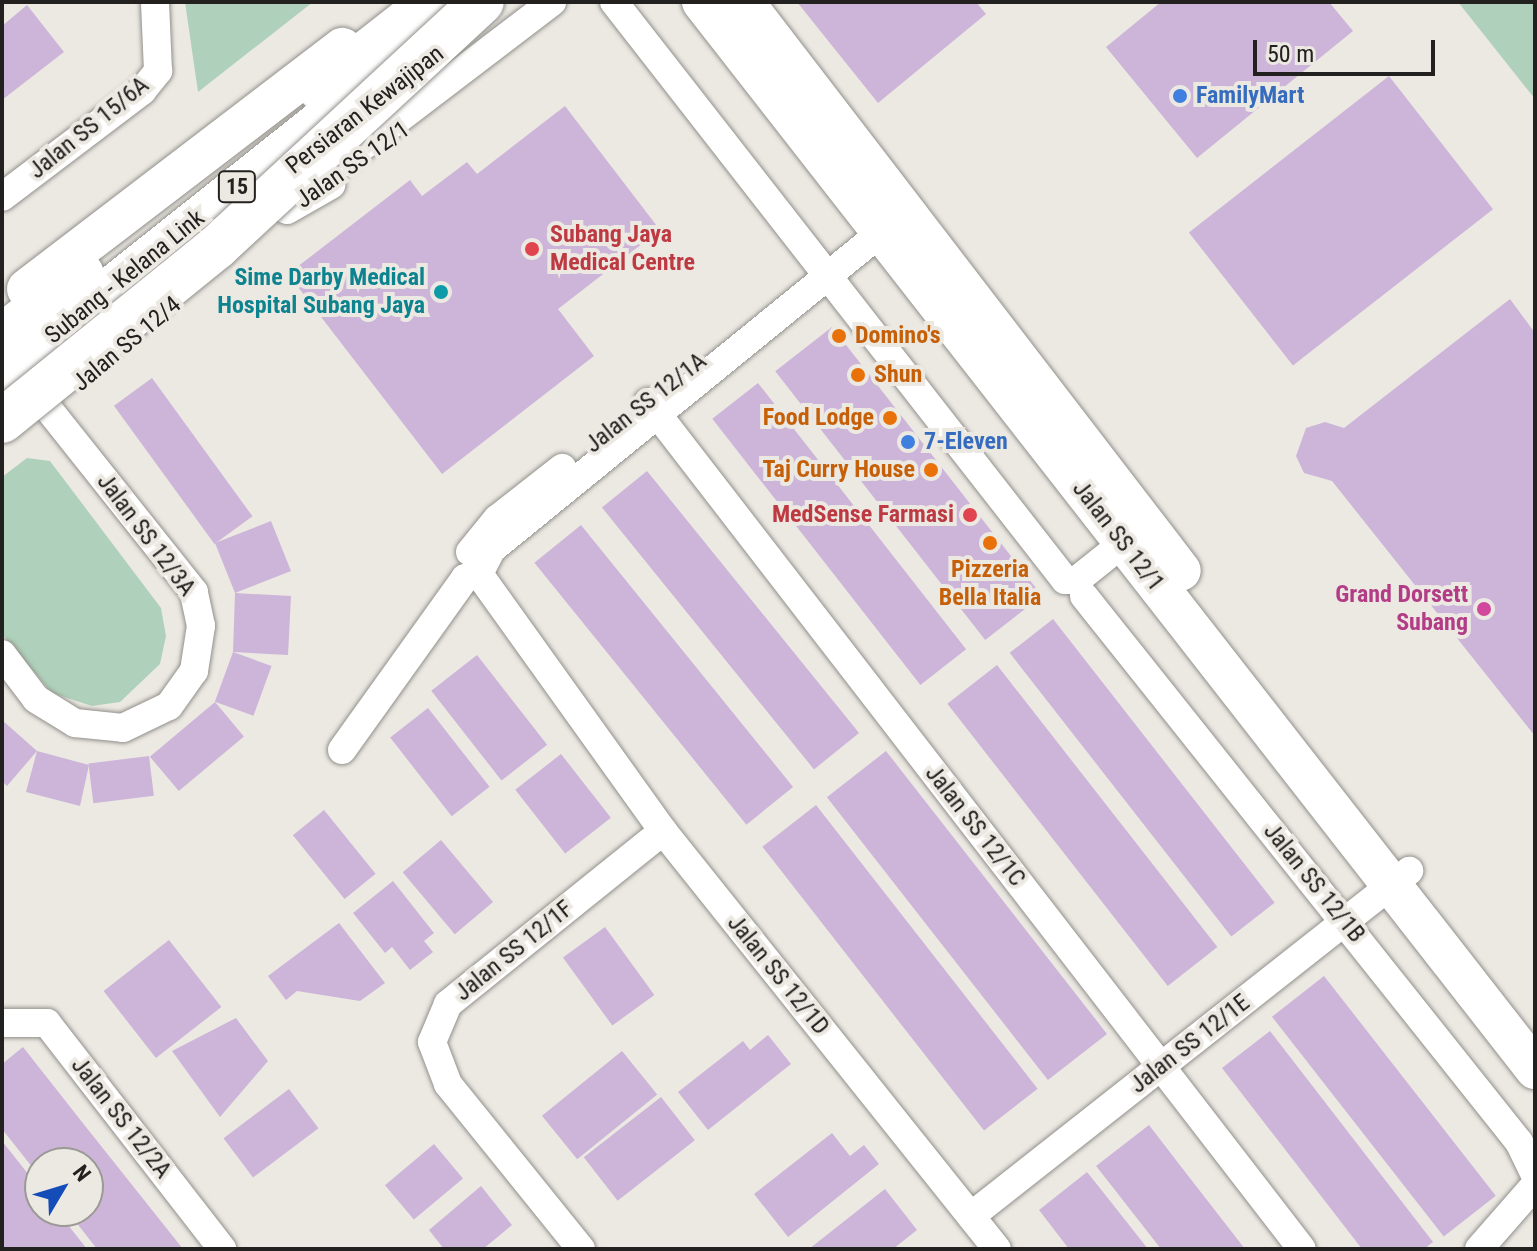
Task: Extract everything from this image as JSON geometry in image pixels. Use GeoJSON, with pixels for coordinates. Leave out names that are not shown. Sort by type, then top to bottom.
{"type":"FeatureCollection","features":[{"type":"Feature","properties":{"kind":"main road","name":"Subang - Kelana Link"},"geometry":{"type":"LineString","coordinates":[[2,336],[431,2]]}},
{"type":"Feature","properties":{"kind":"main road","name":"Subang - Kelana Link"},"geometry":{"type":"LineString","coordinates":[[2,376],[476,2]]}},
{"type":"Feature","properties":{"kind":"main road"},"geometry":{"type":"LineString","coordinates":[[4,433],[217,247],[482,2]]}},
{"type":"Feature","properties":{"kind":"street","name":"Jalan SS 15/6A"},"geometry":{"type":"LineString","coordinates":[[2,197],[142,91],[158,71],[155,2]]}},
{"type":"Feature","properties":{"kind":"street"},"geometry":{"type":"LineString","coordinates":[[2,308],[402,2]]}},
{"type":"Feature","properties":{"kind":"street"},"geometry":{"type":"LineString","coordinates":[[351,41],[418,2]]}},
{"type":"Feature","properties":{"kind":"street","name":"Persiaran Kewajipan"},"geometry":{"type":"LineString","coordinates":[[2,396],[502,2]]}},
{"type":"Feature","properties":{"kind":"street","name":"Jalan SS 12/1"},"geometry":{"type":"LineString","coordinates":[[287,210],[552,2]]}},
{"type":"Feature","properties":{"kind":"street","name":"Jalan SS 12/1"},"geometry":{"type":"LineString","coordinates":[[287,210],[303,206],[574,2]]}},
{"type":"Feature","properties":{"kind":"street","name":"Jalan SS 12/1"},"geometry":{"type":"LineString","coordinates":[[614,2],[851,260],[1135,534],[1399,879],[1535,1069]]}},
{"type":"Feature","properties":{"kind":"street","name":"Jalan SS 12/1"},"geometry":{"type":"LineString","coordinates":[[630,2],[851,260]]}},
{"type":"Feature","properties":{"kind":"street","name":"Jalan SS 12/1"},"geometry":{"type":"LineString","coordinates":[[702,2],[851,260]]}},
{"type":"Feature","properties":{"kind":"street","name":"Jalan SS 12/1"},"geometry":{"type":"LineString","coordinates":[[744,2],[851,260]]}},
{"type":"Feature","properties":{"kind":"street","name":"Jalan SS 12/4"},"geometry":{"type":"LineString","coordinates":[[4,433],[49,410],[287,210]]}},
{"type":"Feature","properties":{"kind":"street"},"geometry":{"type":"LineString","coordinates":[[851,260],[1065,580],[1077,580],[1135,534]]}},
{"type":"Feature","properties":{"kind":"street","name":"Jalan SS 12/1A"},"geometry":{"type":"LineString","coordinates":[[342,750],[492,549],[653,409],[851,260]]}},
{"type":"Feature","properties":{"kind":"street","name":"Jalan SS 12/1C"},"geometry":{"type":"LineString","coordinates":[[653,409],[1302,1249]]}},
{"type":"Feature","properties":{"kind":"street","name":"Jalan SS 12/3A"},"geometry":{"type":"LineString","coordinates":[[2,654],[36,699],[75,723],[123,728],[169,706],[194,671],[201,626],[194,592],[49,410]]}},
{"type":"Feature","properties":{"kind":"street","name":"Jalan SS 12/1D"},"geometry":{"type":"LineString","coordinates":[[472,576],[531,671],[562,699],[663,831],[997,1249]]}},
{"type":"Feature","properties":{"kind":"street","name":"Jalan SS 12/1B"},"geometry":{"type":"LineString","coordinates":[[1084,596],[1346,921],[1519,1142],[1535,1175]]}},
{"type":"Feature","properties":{"kind":"street","name":"Jalan SS 12/1F"},"geometry":{"type":"LineString","coordinates":[[581,1249],[448,1084],[436,1062],[436,1021],[663,831]]}},
{"type":"Feature","properties":{"kind":"street","name":"Jalan SS 12/1"},"geometry":{"type":"LineString","coordinates":[[1399,879],[1535,1030]]}},
{"type":"Feature","properties":{"kind":"street","name":"Jalan SS 12/1E"},"geometry":{"type":"LineString","coordinates":[[971,1216],[1399,879]]}},
{"type":"Feature","properties":{"kind":"street","name":"Jalan SS 12/2A"},"geometry":{"type":"LineString","coordinates":[[2,1023],[47,1023],[222,1249]]}},
{"type":"Feature","properties":{"kind":"street"},"geometry":{"type":"LineString","coordinates":[[1479,1249],[1535,1185]]}},
{"type":"Feature","properties":{"kind":"green space"},"geometry":{"type":"Polygon","coordinates":[[[185,2],[313,2],[198,92],[185,2]]]}},
{"type":"Feature","properties":{"kind":"green space"},"geometry":{"type":"Polygon","coordinates":[[[1458,2],[1535,2],[1535,99],[1458,2]]]}},
{"type":"Feature","properties":{"kind":"green space"},"geometry":{"type":"Polygon","coordinates":[[[27,458],[50,461],[161,608],[166,636],[160,664],[120,702],[92,706],[52,693],[2,634],[2,477],[27,458]]]}},
{"type":"Feature","properties":{"kind":"building"},"geometry":{"type":"Polygon","coordinates":[[[797,2],[976,2],[986,14],[878,103],[797,2]]]}},
{"type":"Feature","properties":{"kind":"building"},"geometry":{"type":"Polygon","coordinates":[[[1161,2],[1329,2],[1353,31],[1197,158],[1106,47],[1161,2]]]}},
{"type":"Feature","properties":{"kind":"building"},"geometry":{"type":"Polygon","coordinates":[[[27,5],[64,52],[2,100],[2,26],[27,5]]]}},
{"type":"Feature","properties":{"kind":"building"},"geometry":{"type":"Polygon","coordinates":[[[1389,76],[1493,209],[1293,366],[1189,232],[1389,76]]]}},
{"type":"Feature","properties":{"kind":"building","name":"Sime Darby Medical Hospital Subang Jaya"},"geometry":{"type":"Polygon","coordinates":[[[565,106],[660,230],[558,309],[594,356],[442,474],[288,274],[410,180],[422,196],[467,162],[477,174],[565,106]]]}},
{"type":"Feature","properties":{"kind":"building","name":"Grand Dorsett Subang"},"geometry":{"type":"Polygon","coordinates":[[[1510,299],[1535,333],[1535,736],[1332,481],[1304,473],[1296,456],[1306,428],[1325,422],[1344,428],[1510,299]]]}},
{"type":"Feature","properties":{"kind":"building"},"geometry":{"type":"Polygon","coordinates":[[[832,327],[1042,596],[985,640],[775,371],[832,327]]]}},
{"type":"Feature","properties":{"kind":"building"},"geometry":{"type":"Polygon","coordinates":[[[152,378],[253,516],[214,544],[114,406],[152,378]]]}},
{"type":"Feature","properties":{"kind":"building"},"geometry":{"type":"Polygon","coordinates":[[[758,383],[966,649],[920,685],[712,419],[758,383]]]}},
{"type":"Feature","properties":{"kind":"building"},"geometry":{"type":"Polygon","coordinates":[[[647,471],[859,733],[814,769],[602,508],[647,471]]]}},
{"type":"Feature","properties":{"kind":"building"},"geometry":{"type":"Polygon","coordinates":[[[271,521],[291,571],[235,593],[215,543],[271,521]]]}},
{"type":"Feature","properties":{"kind":"building"},"geometry":{"type":"Polygon","coordinates":[[[581,525],[793,787],[746,825],[534,563],[581,525]]]}},
{"type":"Feature","properties":{"kind":"building"},"geometry":{"type":"Polygon","coordinates":[[[235,593],[291,596],[288,655],[233,652],[235,593]]]}},
{"type":"Feature","properties":{"kind":"building"},"geometry":{"type":"Polygon","coordinates":[[[1053,619],[1275,903],[1231,937],[1010,653],[1053,619]]]}},
{"type":"Feature","properties":{"kind":"building"},"geometry":{"type":"Polygon","coordinates":[[[233,652],[272,666],[253,716],[215,702],[233,652]]]}},
{"type":"Feature","properties":{"kind":"building"},"geometry":{"type":"Polygon","coordinates":[[[477,655],[547,745],[501,781],[431,691],[477,655]]]}},
{"type":"Feature","properties":{"kind":"building"},"geometry":{"type":"Polygon","coordinates":[[[997,665],[1217,947],[1168,986],[947,704],[997,665]]]}},
{"type":"Feature","properties":{"kind":"building"},"geometry":{"type":"Polygon","coordinates":[[[215,702],[244,736],[179,791],[150,757],[215,702]]]}},
{"type":"Feature","properties":{"kind":"building"},"geometry":{"type":"Polygon","coordinates":[[[428,708],[490,787],[452,816],[390,738],[428,708]]]}},
{"type":"Feature","properties":{"kind":"building"},"geometry":{"type":"Polygon","coordinates":[[[2,720],[37,751],[7,786],[2,781],[2,720]]]}},
{"type":"Feature","properties":{"kind":"building"},"geometry":{"type":"Polygon","coordinates":[[[37,751],[89,765],[80,806],[26,792],[37,751]]]}},
{"type":"Feature","properties":{"kind":"building"},"geometry":{"type":"Polygon","coordinates":[[[886,751],[1107,1034],[1048,1080],[827,797],[886,751]]]}},
{"type":"Feature","properties":{"kind":"building"},"geometry":{"type":"Polygon","coordinates":[[[561,754],[611,818],[565,854],[515,790],[561,754]]]}},
{"type":"Feature","properties":{"kind":"building"},"geometry":{"type":"Polygon","coordinates":[[[149,756],[154,796],[93,803],[88,763],[149,756]]]}},
{"type":"Feature","properties":{"kind":"building"},"geometry":{"type":"Polygon","coordinates":[[[816,805],[1038,1089],[984,1131],[762,847],[816,805]]]}},
{"type":"Feature","properties":{"kind":"building"},"geometry":{"type":"Polygon","coordinates":[[[324,810],[376,874],[345,899],[293,835],[324,810]]]}},
{"type":"Feature","properties":{"kind":"building"},"geometry":{"type":"Polygon","coordinates":[[[441,840],[493,902],[455,934],[403,872],[441,840]]]}},
{"type":"Feature","properties":{"kind":"building"},"geometry":{"type":"Polygon","coordinates":[[[393,881],[434,933],[424,941],[433,952],[410,970],[392,947],[385,953],[353,913],[393,881]]]}},
{"type":"Feature","properties":{"kind":"building"},"geometry":{"type":"Polygon","coordinates":[[[339,923],[385,983],[360,1001],[297,991],[286,1000],[268,976],[339,923]]]}},
{"type":"Feature","properties":{"kind":"building"},"geometry":{"type":"Polygon","coordinates":[[[605,927],[654,995],[612,1026],[563,958],[605,927]]]}},
{"type":"Feature","properties":{"kind":"building"},"geometry":{"type":"Polygon","coordinates":[[[169,940],[221,1007],[156,1058],[104,991],[169,940]]]}},
{"type":"Feature","properties":{"kind":"building"},"geometry":{"type":"Polygon","coordinates":[[[1324,976],[1496,1196],[1444,1236],[1272,1017],[1324,976]]]}},
{"type":"Feature","properties":{"kind":"building"},"geometry":{"type":"Polygon","coordinates":[[[236,1018],[268,1061],[220,1117],[172,1051],[236,1018]]]}},
{"type":"Feature","properties":{"kind":"building"},"geometry":{"type":"Polygon","coordinates":[[[1270,1031],[1433,1242],[1424,1249],[1362,1249],[1222,1068],[1270,1031]]]}},
{"type":"Feature","properties":{"kind":"building"},"geometry":{"type":"Polygon","coordinates":[[[768,1035],[791,1064],[708,1130],[678,1092],[743,1041],[750,1050],[768,1035]]]}},
{"type":"Feature","properties":{"kind":"building"},"geometry":{"type":"Polygon","coordinates":[[[23,1047],[102,1147],[24,1147],[24,1157],[2,1129],[2,1064],[23,1047]]]}},
{"type":"Feature","properties":{"kind":"building"},"geometry":{"type":"Polygon","coordinates":[[[622,1051],[657,1095],[577,1159],[542,1116],[622,1051]]]}},
{"type":"Feature","properties":{"kind":"building"},"geometry":{"type":"Polygon","coordinates":[[[289,1089],[318,1128],[253,1177],[224,1138],[289,1089]]]}},
{"type":"Feature","properties":{"kind":"building"},"geometry":{"type":"Polygon","coordinates":[[[661,1097],[695,1140],[618,1201],[584,1157],[661,1097]]]}},
{"type":"Feature","properties":{"kind":"building"},"geometry":{"type":"Polygon","coordinates":[[[1149,1125],[1245,1249],[1161,1249],[1096,1166],[1149,1125]]]}},
{"type":"Feature","properties":{"kind":"building"},"geometry":{"type":"Polygon","coordinates":[[[832,1133],[850,1156],[864,1145],[879,1164],[788,1237],[754,1194],[832,1133]]]}},
{"type":"Feature","properties":{"kind":"building"},"geometry":{"type":"Polygon","coordinates":[[[2,1141],[24,1169],[24,1227],[70,1227],[87,1249],[2,1249],[2,1141]]]}},
{"type":"Feature","properties":{"kind":"building"},"geometry":{"type":"Polygon","coordinates":[[[434,1144],[463,1178],[414,1220],[385,1185],[434,1144]]]}},
{"type":"Feature","properties":{"kind":"building"},"geometry":{"type":"Polygon","coordinates":[[[104,1149],[183,1249],[97,1249],[80,1227],[104,1227],[104,1149]]]}},
{"type":"Feature","properties":{"kind":"building"},"geometry":{"type":"Polygon","coordinates":[[[1087,1172],[1148,1249],[1069,1249],[1039,1210],[1087,1172]]]}},
{"type":"Feature","properties":{"kind":"building"},"geometry":{"type":"Polygon","coordinates":[[[481,1186],[512,1225],[483,1249],[444,1249],[429,1230],[481,1186]]]}},
{"type":"Feature","properties":{"kind":"building"},"geometry":{"type":"Polygon","coordinates":[[[885,1189],[917,1230],[893,1249],[809,1249],[885,1189]]]}},
{"type":"Feature","properties":{"kind":"place","name":"FamilyMart"},"geometry":{"type":"Point","coordinates":[1180,96]}},
{"type":"Feature","properties":{"kind":"place","name":"Subang Jaya Medical Centre"},"geometry":{"type":"Point","coordinates":[532,249]}},
{"type":"Feature","properties":{"kind":"place","name":"Sime Darby Medical Hospital Subang Jaya"},"geometry":{"type":"Point","coordinates":[441,292]}},
{"type":"Feature","properties":{"kind":"place","name":"Domino's"},"geometry":{"type":"Point","coordinates":[839,336]}},
{"type":"Feature","properties":{"kind":"place","name":"Shun"},"geometry":{"type":"Point","coordinates":[858,375]}},
{"type":"Feature","properties":{"kind":"place","name":"Food Lodge"},"geometry":{"type":"Point","coordinates":[890,418]}},
{"type":"Feature","properties":{"kind":"place","name":"7-Eleven"},"geometry":{"type":"Point","coordinates":[908,442]}},
{"type":"Feature","properties":{"kind":"place","name":"Taj Curry House"},"geometry":{"type":"Point","coordinates":[931,470]}},
{"type":"Feature","properties":{"kind":"place","name":"MedSense Farmasi"},"geometry":{"type":"Point","coordinates":[970,515]}},
{"type":"Feature","properties":{"kind":"place","name":"Pizzeria Bella Italia"},"geometry":{"type":"Point","coordinates":[990,543]}},
{"type":"Feature","properties":{"kind":"place","name":"Grand Dorsett Subang"},"geometry":{"type":"Point","coordinates":[1484,609]}}]}
